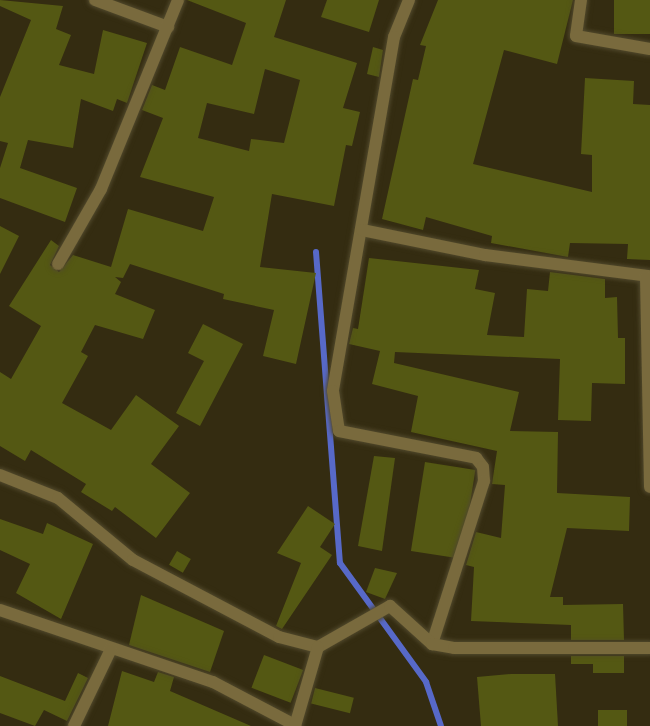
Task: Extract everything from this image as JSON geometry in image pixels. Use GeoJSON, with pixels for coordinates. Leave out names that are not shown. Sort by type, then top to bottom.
{"type":"FeatureCollection","features":[{"type":"Feature","properties":{"kind":"street"},"geometry":{"type":"LineString","coordinates":[[95,0],[168,27]]}},
{"type":"Feature","properties":{"kind":"street"},"geometry":{"type":"LineString","coordinates":[[58,264],[101,189],[178,0]]}},
{"type":"Feature","properties":{"kind":"street"},"geometry":{"type":"LineString","coordinates":[[409,0],[394,37],[333,391],[337,428],[476,458],[483,467],[484,481],[432,644]]}},
{"type":"Feature","properties":{"kind":"street"},"geometry":{"type":"LineString","coordinates":[[580,0],[576,36],[650,49]]}},
{"type":"Feature","properties":{"kind":"street"},"geometry":{"type":"LineString","coordinates":[[362,230],[485,255],[648,276],[650,487]]}},
{"type":"Feature","properties":{"kind":"street"},"geometry":{"type":"LineString","coordinates":[[0,475],[58,498],[133,560],[185,589],[279,637],[318,647]]}},
{"type":"Feature","properties":{"kind":"street"},"geometry":{"type":"LineString","coordinates":[[0,610],[213,682],[295,725],[318,647],[390,606],[432,644],[650,648]]}},
{"type":"Feature","properties":{"kind":"street"},"geometry":{"type":"LineString","coordinates":[[74,726],[111,649]]}},
{"type":"Feature","properties":{"kind":"building"},"geometry":{"type":"Polygon","coordinates":[[[0,0],[63,6],[56,29],[71,35],[59,65],[94,74],[103,30],[147,43],[127,103],[117,99],[113,111],[81,99],[73,148],[28,140],[20,168],[77,188],[65,222],[0,198],[0,168],[8,143],[0,141],[0,97],[31,20],[0,6],[0,0]]]}},
{"type":"Feature","properties":{"kind":"building"},"geometry":{"type":"Polygon","coordinates":[[[187,0],[286,0],[274,37],[357,63],[343,108],[360,112],[352,146],[346,145],[334,206],[272,194],[260,267],[316,273],[296,364],[263,356],[274,310],[223,299],[224,294],[130,264],[123,278],[115,277],[121,282],[115,294],[155,310],[143,339],[95,325],[81,352],[88,356],[62,403],[111,430],[136,395],[179,426],[151,464],[190,493],[156,538],[115,507],[112,511],[81,492],[86,484],[31,450],[25,461],[0,446],[0,372],[11,379],[41,326],[9,306],[51,240],[59,246],[50,265],[59,272],[73,255],[111,267],[128,209],[203,231],[214,197],[140,177],[163,118],[142,110],[152,85],[165,90],[180,47],[232,65],[246,23],[187,0]],[[265,69],[254,114],[207,103],[198,138],[249,151],[251,139],[284,143],[300,80],[265,69]]]}},
{"type":"Feature","properties":{"kind":"building"},"geometry":{"type":"Polygon","coordinates":[[[327,0],[379,0],[369,32],[321,17],[327,0]]]}},
{"type":"Feature","properties":{"kind":"building"},"geometry":{"type":"Polygon","coordinates":[[[438,0],[573,0],[557,64],[504,50],[473,164],[592,192],[592,155],[581,154],[585,78],[634,81],[633,104],[650,105],[650,260],[627,259],[628,244],[570,243],[568,257],[491,243],[492,236],[426,217],[423,230],[382,219],[413,79],[418,80],[426,46],[420,45],[438,0]]]}},
{"type":"Feature","properties":{"kind":"building"},"geometry":{"type":"Polygon","coordinates":[[[614,0],[650,0],[650,34],[614,34],[614,0]]]}},
{"type":"Feature","properties":{"kind":"building"},"geometry":{"type":"Polygon","coordinates":[[[373,47],[383,50],[379,77],[367,74],[373,47]]]}},
{"type":"Feature","properties":{"kind":"building"},"geometry":{"type":"Polygon","coordinates":[[[0,226],[19,236],[0,274],[0,226]]]}},
{"type":"Feature","properties":{"kind":"building"},"geometry":{"type":"Polygon","coordinates":[[[369,258],[479,270],[475,289],[495,293],[487,335],[524,337],[527,289],[548,291],[550,272],[605,279],[605,298],[617,297],[618,338],[625,338],[625,384],[592,383],[591,421],[558,420],[560,359],[395,352],[394,363],[519,392],[510,431],[558,432],[557,493],[630,497],[629,531],[567,528],[550,597],[563,597],[563,605],[623,604],[624,640],[571,640],[571,625],[471,621],[474,567],[466,565],[476,532],[501,538],[505,485],[492,484],[497,451],[411,432],[418,396],[372,384],[380,351],[349,344],[353,328],[358,329],[369,258]]]}},
{"type":"Feature","properties":{"kind":"building"},"geometry":{"type":"Polygon","coordinates":[[[203,324],[243,344],[200,426],[176,413],[204,361],[188,353],[203,324]]]}},
{"type":"Feature","properties":{"kind":"building"},"geometry":{"type":"Polygon","coordinates":[[[374,456],[395,458],[382,551],[358,546],[374,456]]]}},
{"type":"Feature","properties":{"kind":"building"},"geometry":{"type":"Polygon","coordinates":[[[425,462],[475,470],[461,559],[411,551],[425,462]]]}},
{"type":"Feature","properties":{"kind":"building"},"geometry":{"type":"Polygon","coordinates":[[[308,506],[335,524],[320,547],[332,555],[282,629],[276,626],[301,563],[277,553],[308,506]]]}},
{"type":"Feature","properties":{"kind":"building"},"geometry":{"type":"Polygon","coordinates":[[[0,519],[43,534],[47,523],[93,544],[61,619],[16,593],[30,564],[0,550],[0,519]]]}},
{"type":"Feature","properties":{"kind":"building"},"geometry":{"type":"Polygon","coordinates":[[[177,551],[191,559],[183,573],[169,565],[177,551]]]}},
{"type":"Feature","properties":{"kind":"building"},"geometry":{"type":"Polygon","coordinates":[[[375,568],[397,573],[385,599],[366,592],[375,568]]]}},
{"type":"Feature","properties":{"kind":"building"},"geometry":{"type":"Polygon","coordinates":[[[141,595],[224,631],[210,672],[129,645],[141,595]]]}},
{"type":"Feature","properties":{"kind":"building"},"geometry":{"type":"Polygon","coordinates":[[[264,655],[303,670],[291,703],[251,688],[264,655]]]}},
{"type":"Feature","properties":{"kind":"building"},"geometry":{"type":"Polygon","coordinates":[[[571,656],[624,656],[624,673],[593,673],[593,664],[571,664],[571,656]]]}},
{"type":"Feature","properties":{"kind":"building"},"geometry":{"type":"Polygon","coordinates":[[[122,671],[154,682],[158,672],[174,677],[170,691],[251,726],[108,726],[122,671]]]}},
{"type":"Feature","properties":{"kind":"building"},"geometry":{"type":"Polygon","coordinates":[[[78,673],[88,678],[67,721],[44,710],[35,726],[0,713],[0,676],[65,701],[78,673]]]}},
{"type":"Feature","properties":{"kind":"building"},"geometry":{"type":"Polygon","coordinates":[[[555,674],[558,726],[481,726],[477,677],[555,674]]]}},
{"type":"Feature","properties":{"kind":"building"},"geometry":{"type":"Polygon","coordinates":[[[315,688],[354,698],[350,713],[311,704],[315,688]]]}},
{"type":"Feature","properties":{"kind":"building"},"geometry":{"type":"Polygon","coordinates":[[[598,710],[627,710],[627,726],[598,726],[598,710]]]}},
{"type":"Feature","properties":{"kind":"waterway"},"geometry":{"type":"LineString","coordinates":[[316,252],[340,563],[426,682],[441,726]]}}]}
